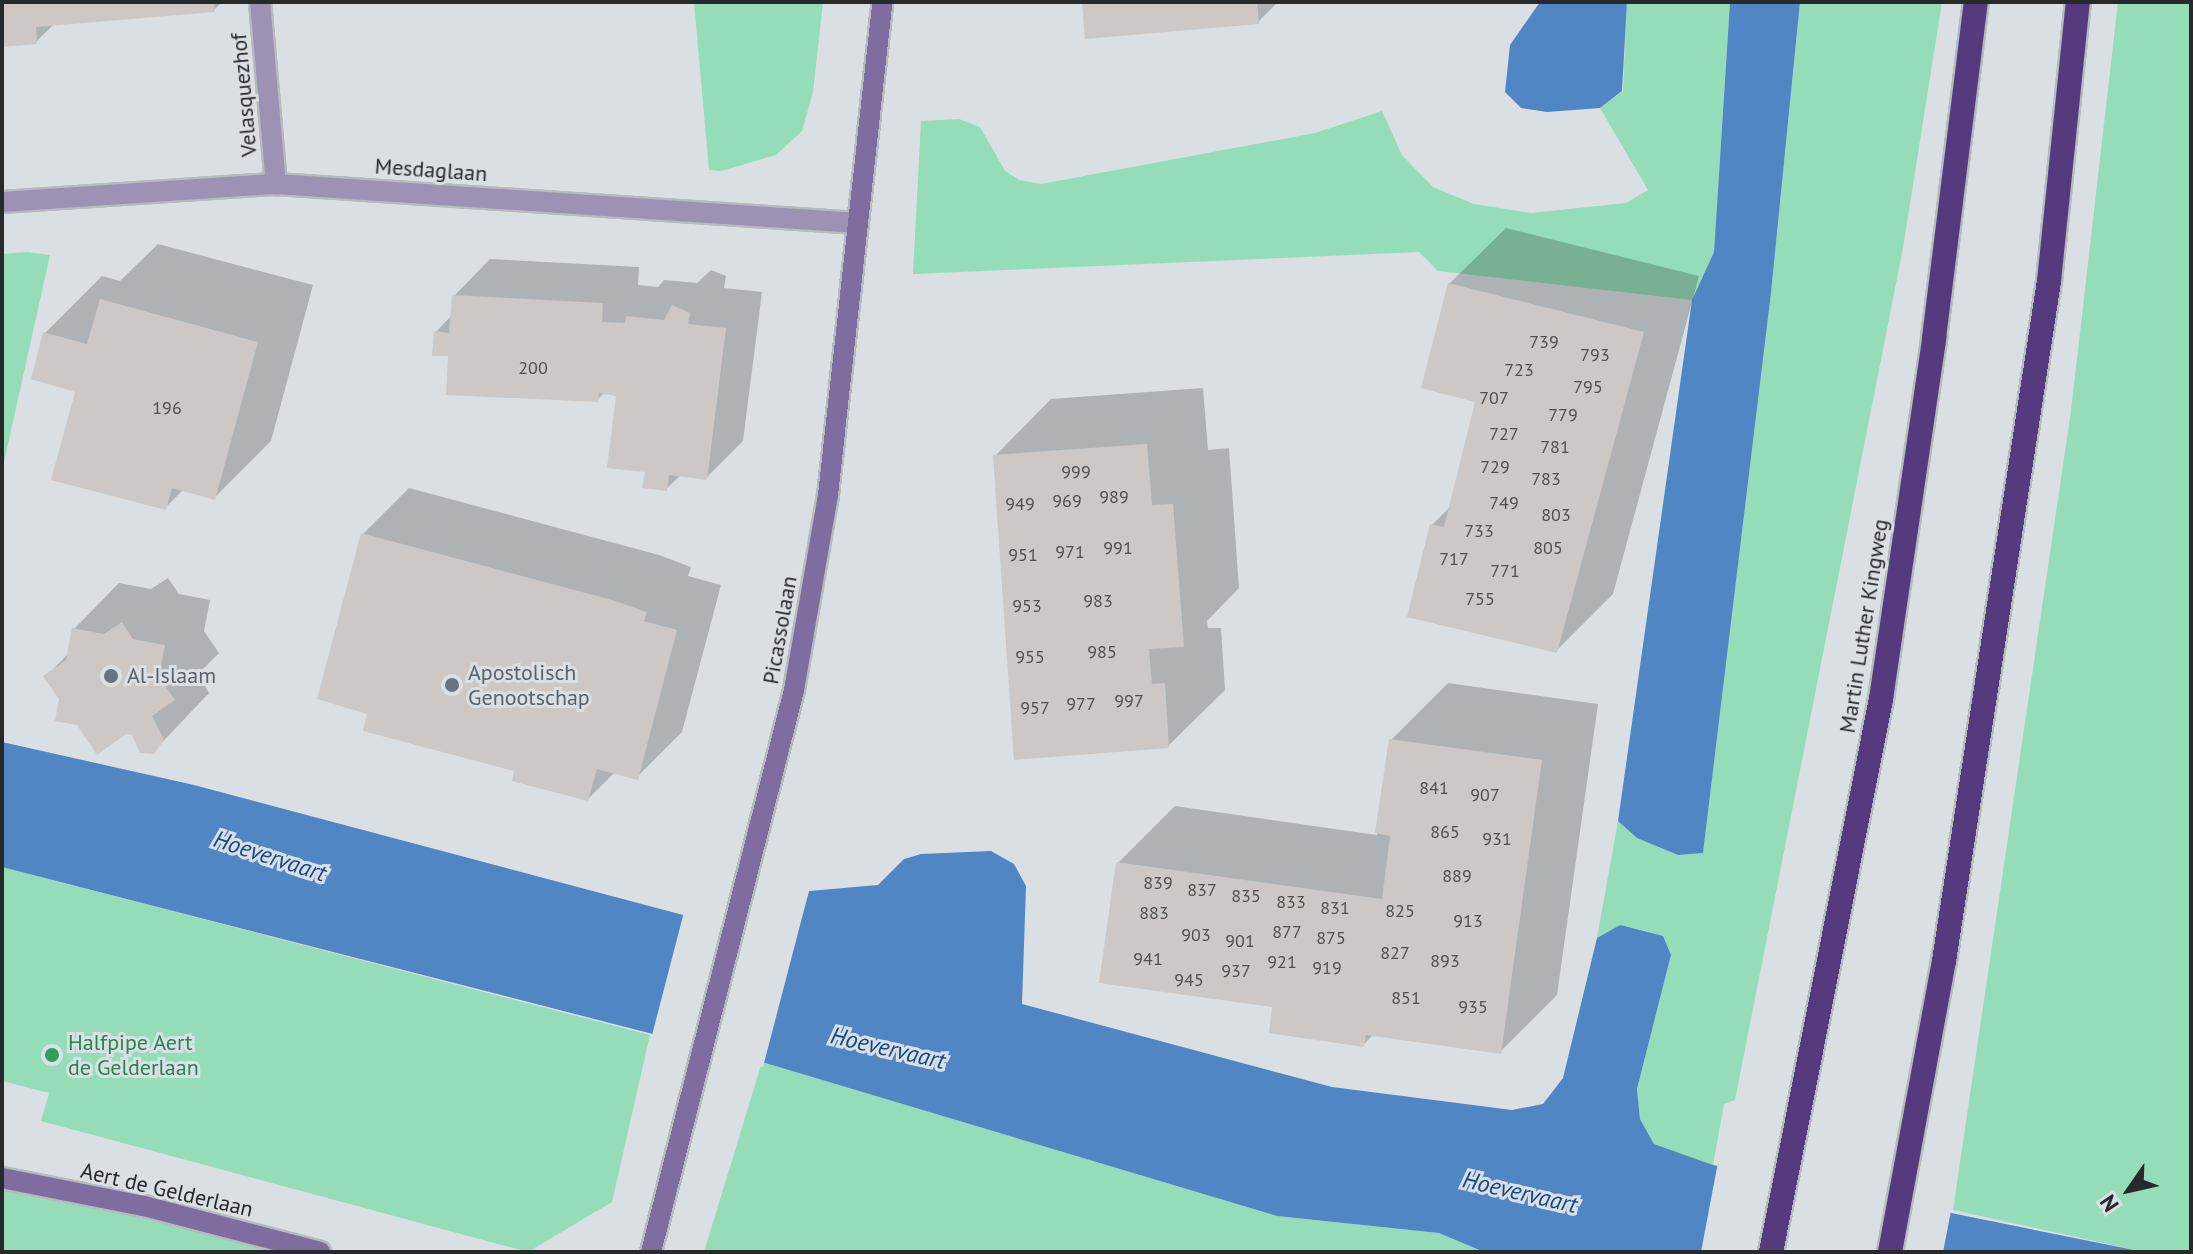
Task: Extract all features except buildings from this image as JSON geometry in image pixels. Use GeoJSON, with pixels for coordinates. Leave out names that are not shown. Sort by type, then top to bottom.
{"type":"FeatureCollection","features":[{"type":"Feature","properties":{"kind":"highway","name":"Martin Luther Kingweg"},"geometry":{"type":"LineString","coordinates":[[1771,1252],[1881,699],[1934,338],[1976,2]]}},
{"type":"Feature","properties":{"kind":"highway"},"geometry":{"type":"LineString","coordinates":[[1890,1252],[1944,961],[2049,281],[2078,2]]}},
{"type":"Feature","properties":{"kind":"street","name":"Velasquezhof"},"geometry":{"type":"LineString","coordinates":[[260,2],[276,184]]}},
{"type":"Feature","properties":{"kind":"street","name":"Picassolaan"},"geometry":{"type":"LineString","coordinates":[[651,1252],[755,858],[794,690],[828,495],[882,2]]}},
{"type":"Feature","properties":{"kind":"street","name":"Mesdaglaan"},"geometry":{"type":"LineString","coordinates":[[2,202],[276,184],[858,223]]}},
{"type":"Feature","properties":{"kind":"street","name":"Aert de Gelderlaan"},"geometry":{"type":"LineString","coordinates":[[2,1178],[144,1206],[320,1252]]}},
{"type":"Feature","properties":{"kind":"green space"},"geometry":{"type":"Polygon","coordinates":[[[694,2],[823,2],[813,92],[802,131],[776,155],[721,171],[709,170],[694,2]]]}},
{"type":"Feature","properties":{"kind":"green space"},"geometry":{"type":"Polygon","coordinates":[[[1627,2],[1730,2],[1714,252],[1692,300],[1438,271],[1419,252],[913,274],[921,121],[959,119],[980,127],[1005,171],[1019,180],[1041,184],[1315,133],[1382,111],[1402,155],[1433,187],[1474,204],[1531,213],[1626,203],[1648,190],[1600,108],[1623,91],[1627,2]]]}},
{"type":"Feature","properties":{"kind":"green space"},"geometry":{"type":"Polygon","coordinates":[[[1800,2],[1942,2],[1903,248],[1735,1100],[1724,1104],[1713,1165],[1654,1144],[1640,1119],[1637,1089],[1671,955],[1620,925],[1597,938],[1618,821],[1637,838],[1678,855],[1703,852],[1771,293],[1800,2]]]}},
{"type":"Feature","properties":{"kind":"green space"},"geometry":{"type":"Polygon","coordinates":[[[2118,2],[2191,2],[2191,1252],[2144,1252],[1953,1210],[2071,411],[2118,2]]]}},
{"type":"Feature","properties":{"kind":"green space"},"geometry":{"type":"Polygon","coordinates":[[[27,252],[50,255],[2,471],[2,254],[27,252]]]}},
{"type":"Feature","properties":{"kind":"green space"},"geometry":{"type":"Polygon","coordinates":[[[2,867],[650,1035],[612,1202],[528,1252],[41,1121],[49,1093],[2,1081],[2,867]]]}},
{"type":"Feature","properties":{"kind":"green space"},"geometry":{"type":"Polygon","coordinates":[[[762,1062],[1277,1216],[1439,1233],[1484,1252],[704,1252],[762,1062]]]}},
{"type":"Feature","properties":{"kind":"green space"},"geometry":{"type":"Polygon","coordinates":[[[2,1185],[177,1224],[278,1252],[2,1252],[2,1185]]]}},
{"type":"Feature","properties":{"kind":"water"},"geometry":{"type":"Polygon","coordinates":[[[1540,2],[1627,2],[1622,91],[1600,108],[1547,112],[1521,108],[1505,92],[1510,45],[1540,2]]]}},
{"type":"Feature","properties":{"kind":"water"},"geometry":{"type":"Polygon","coordinates":[[[1730,2],[1800,2],[1771,293],[1703,853],[1678,855],[1637,838],[1618,821],[1692,300],[1714,252],[1730,2]]]}},
{"type":"Feature","properties":{"kind":"water","name":"Hoevervaart"},"geometry":{"type":"Polygon","coordinates":[[[2,742],[194,785],[792,944],[809,891],[878,885],[904,859],[921,854],[991,851],[1014,864],[1026,886],[1022,1004],[1332,1087],[1512,1110],[1543,1104],[1563,1078],[1597,938],[1620,925],[1663,936],[1671,955],[1637,1089],[1640,1119],[1654,1144],[1713,1165],[2144,1252],[1484,1252],[1439,1233],[1277,1216],[762,1062],[2,867],[2,742]]]}},
{"type":"Feature","properties":{"kind":"pier"},"geometry":{"type":"Polygon","coordinates":[[[810,887],[763,1067],[651,1039],[684,912],[790,939],[810,887]]]}},
{"type":"Feature","properties":{"kind":"pier"},"geometry":{"type":"Polygon","coordinates":[[[1718,1162],[1952,1206],[1943,1252],[1701,1252],[1718,1162]]]}},
{"type":"Feature","properties":{"kind":"place","name":"Al-Islaam"},"geometry":{"type":"Point","coordinates":[111,676]}},
{"type":"Feature","properties":{"kind":"place","name":"Apostolisch Genootschap"},"geometry":{"type":"Point","coordinates":[452,685]}},
{"type":"Feature","properties":{"kind":"place","name":"Halfpipe Aert de Gelderlaan"},"geometry":{"type":"Point","coordinates":[52,1055]}}]}
